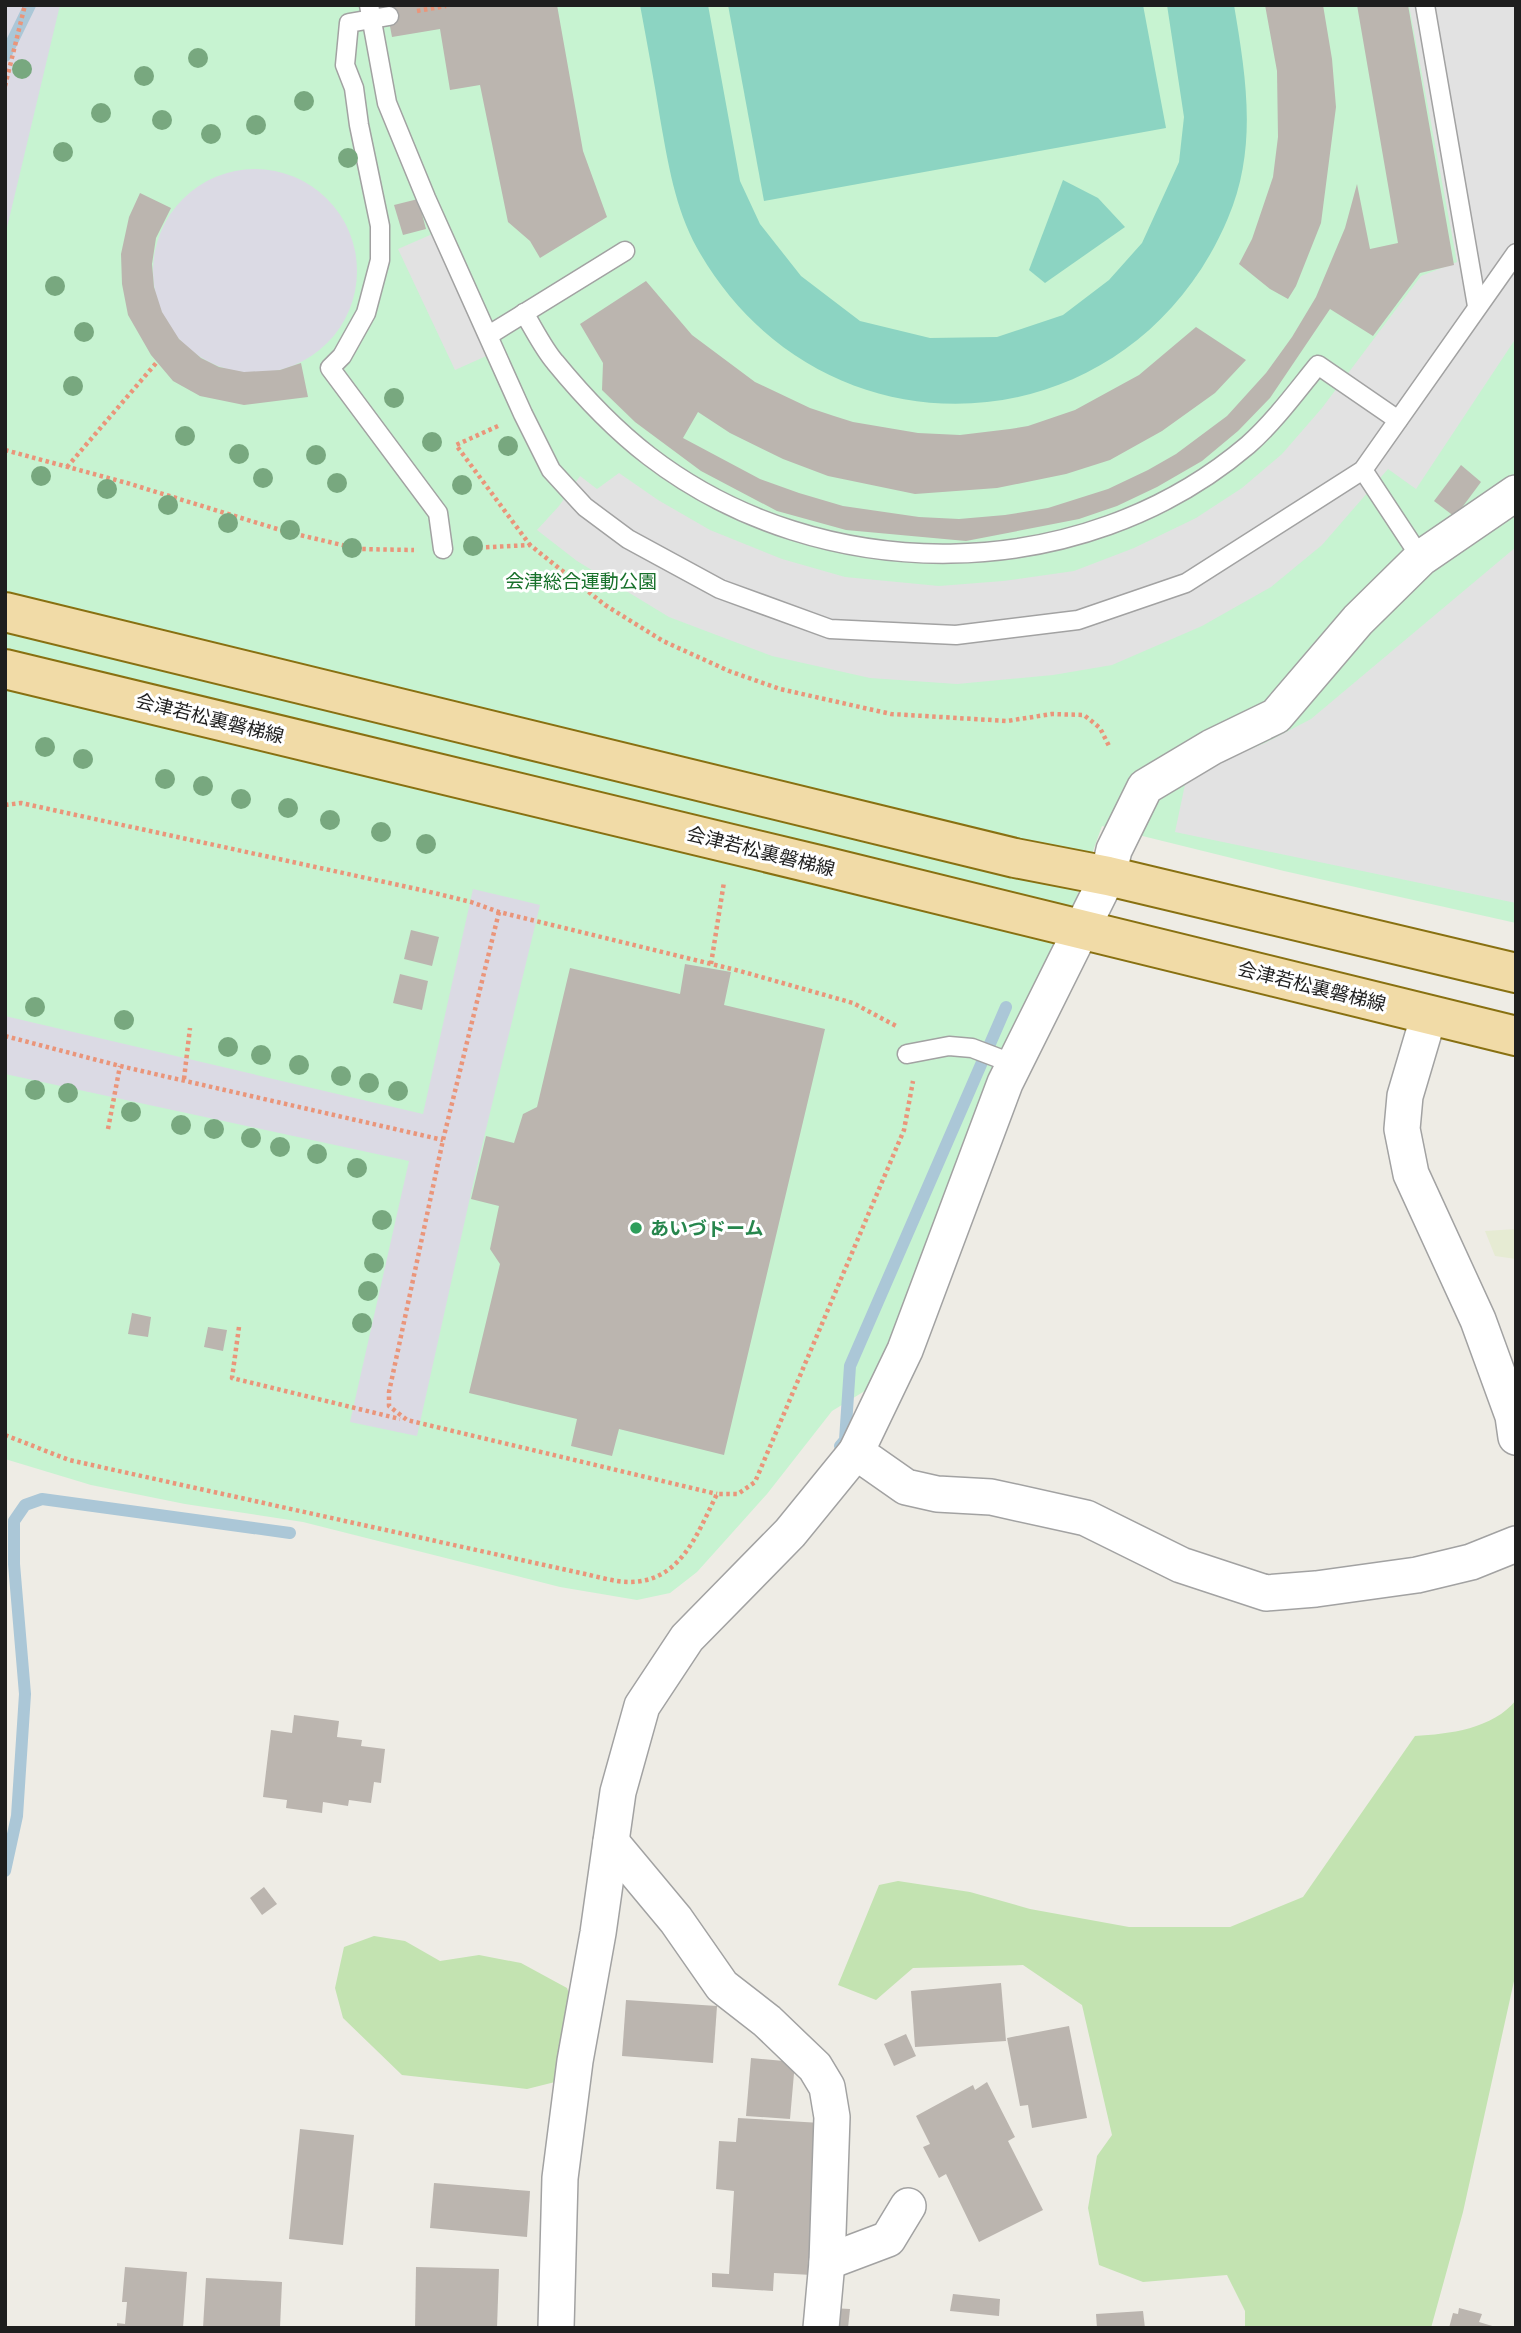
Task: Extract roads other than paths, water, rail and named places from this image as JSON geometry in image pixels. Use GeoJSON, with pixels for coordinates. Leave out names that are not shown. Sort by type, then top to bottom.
{"type":"FeatureCollection","features":[{"type":"Feature","properties":{"kind":"main road"},"geometry":{"type":"LineString","coordinates":[[5,612],[1015,858],[1108,876],[1516,973]]}},
{"type":"Feature","properties":{"kind":"main road","name":"会津若松裏磐梯線"},"geometry":{"type":"LineString","coordinates":[[5,669],[1516,1037]]}},
{"type":"Feature","properties":{"kind":"street"},"geometry":{"type":"LineString","coordinates":[[556,2328],[560,2178],[575,2061],[598,1933],[618,1792],[642,1706],[687,1638],[790,1533],[856,1452],[905,1350],[1005,1083],[1108,876],[1114,850],[1145,786],[1212,747],[1276,716],[1358,620],[1421,558],[1516,493]]}},
{"type":"Feature","properties":{"kind":"street"},"geometry":{"type":"LineString","coordinates":[[1429,1015],[1405,1096],[1402,1129],[1411,1174],[1478,1320],[1513,1416],[1516,1437]]}},
{"type":"Feature","properties":{"kind":"street"},"geometry":{"type":"LineString","coordinates":[[856,1452],[906,1487],[937,1494],[991,1497],[1086,1518],[1181,1565],[1266,1593],[1417,1576],[1471,1562],[1516,1544]]}},
{"type":"Feature","properties":{"kind":"street"},"geometry":{"type":"LineString","coordinates":[[611,1842],[676,1920],[722,1986],[767,2021],[815,2067],[827,2087],[832,2118],[827,2262],[821,2328]]}},
{"type":"Feature","properties":{"kind":"street"},"geometry":{"type":"LineString","coordinates":[[827,2262],[888,2239],[908,2206]]}},
{"type":"Feature","properties":{"kind":"lane"},"geometry":{"type":"LineString","coordinates":[[1425,5],[1477,306]]}},
{"type":"Feature","properties":{"kind":"lane"},"geometry":{"type":"LineString","coordinates":[[443,549],[438,513],[330,368],[342,356],[366,313],[380,260],[380,226],[354,88],[345,65],[349,23],[376,13],[387,103],[426,198],[523,415],[551,470],[585,507],[628,539],[720,589],[830,629],[956,635],[1079,620],[1186,583],[1363,470],[1516,253]]}},
{"type":"Feature","properties":{"kind":"lane"},"geometry":{"type":"LineString","coordinates":[[489,335],[625,251]]}},
{"type":"Feature","properties":{"kind":"lane"},"geometry":{"type":"LineString","coordinates":[[523,313],[553,360],[604,415],[649,456],[719,501],[760,519],[817,537],[924,555],[987,553],[1049,543],[1091,533],[1172,498],[1249,444],[1318,365],[1398,420]]}},
{"type":"Feature","properties":{"kind":"lane"},"geometry":{"type":"LineString","coordinates":[[1363,470],[1421,558]]}},
{"type":"Feature","properties":{"kind":"lane"},"geometry":{"type":"LineString","coordinates":[[906,1054],[949,1046],[972,1048],[1014,1064]]}},
{"type":"Feature","properties":{"kind":"waterway"},"geometry":{"type":"LineString","coordinates":[[5,56],[30,5]]}},
{"type":"Feature","properties":{"kind":"waterway"},"geometry":{"type":"LineString","coordinates":[[840,1446],[845,1440],[850,1366],[1006,1007]]}},
{"type":"Feature","properties":{"kind":"waterway"},"geometry":{"type":"LineString","coordinates":[[5,1871],[17,1816],[25,1694],[14,1564],[14,1521],[25,1505],[42,1499],[290,1533]]}},
{"type":"Feature","properties":{"kind":"place","name":"あいづドーム"},"geometry":{"type":"Point","coordinates":[636,1228]}},
{"type":"Feature","properties":{"kind":"park label","name":"会津総合運動公園"},"geometry":{"type":"Point","coordinates":[581,581]}}]}
